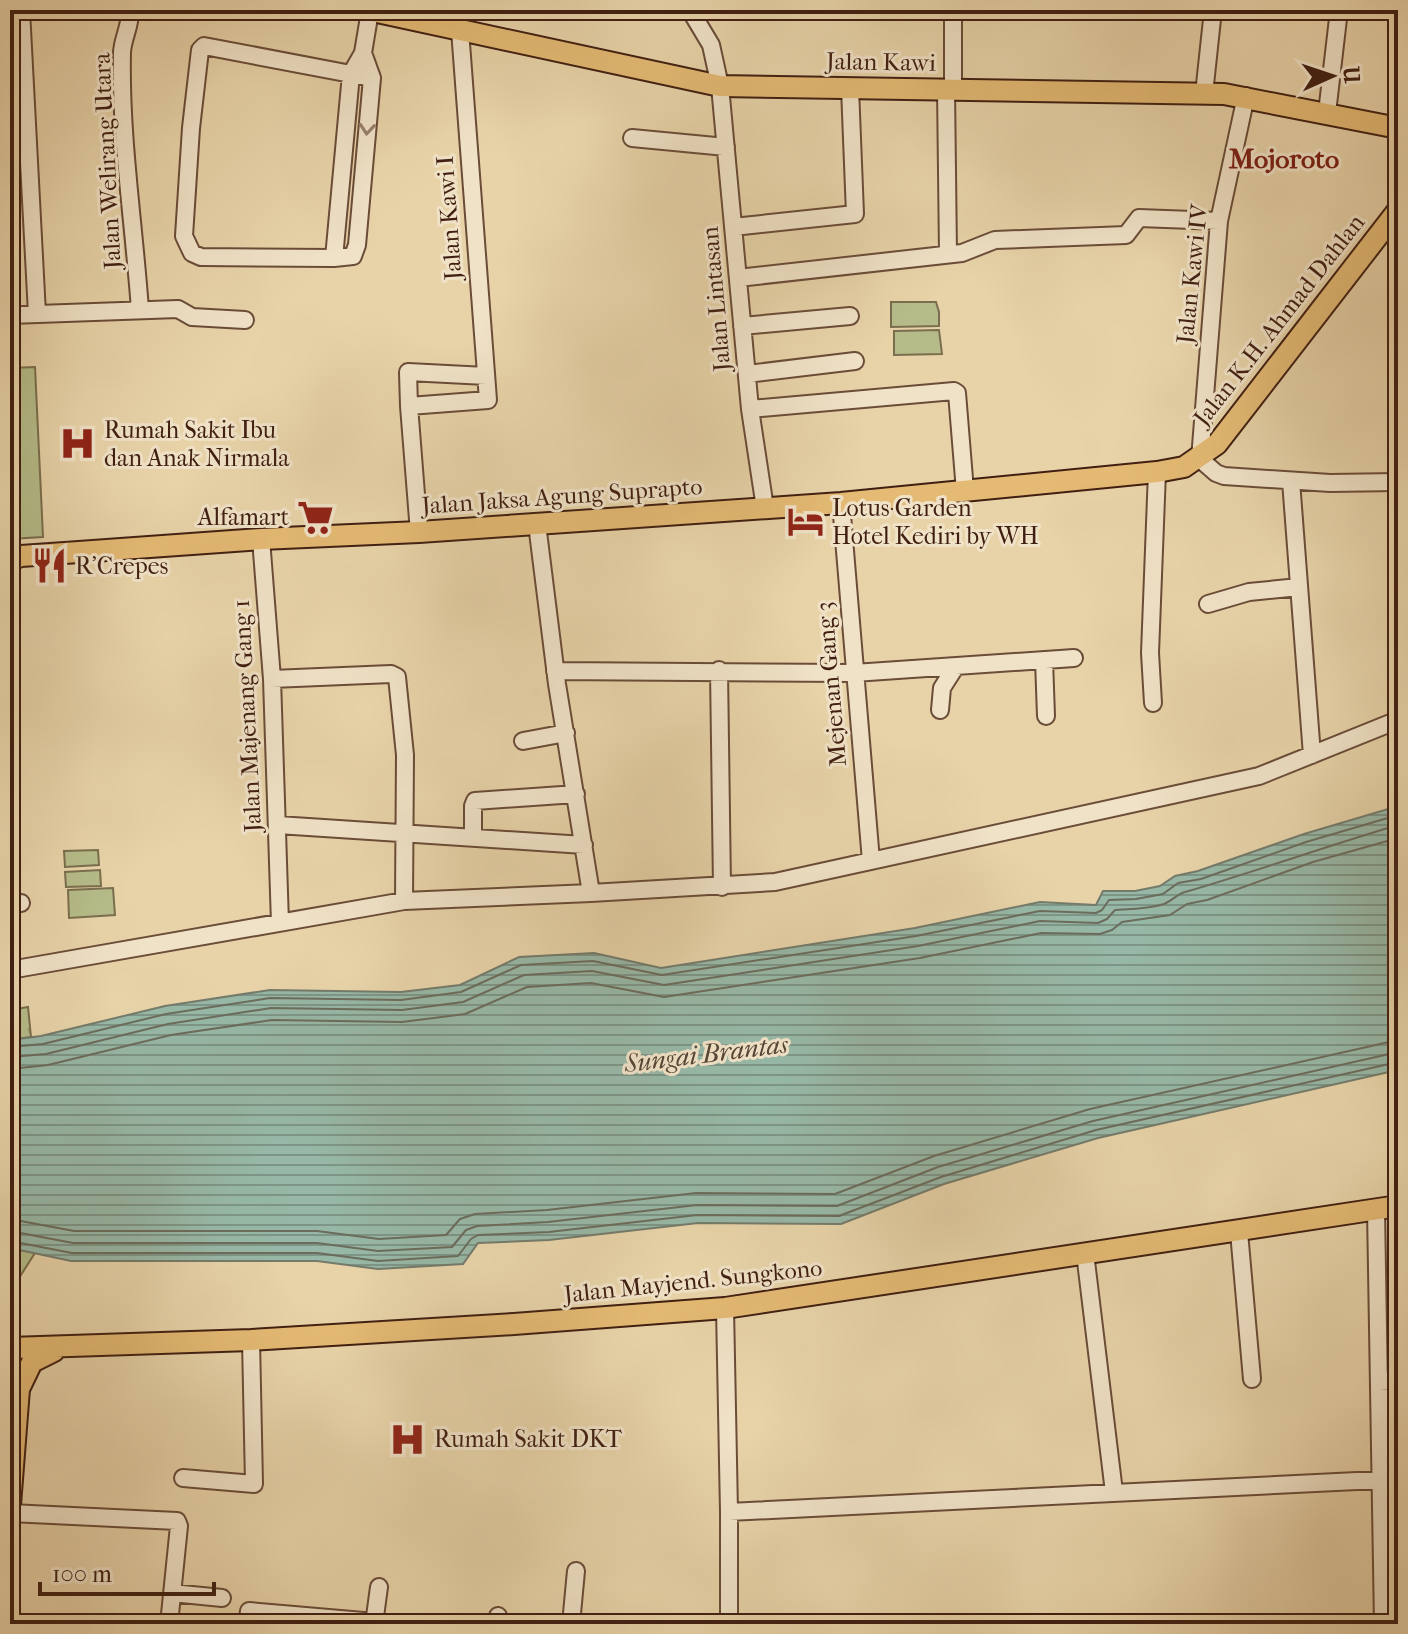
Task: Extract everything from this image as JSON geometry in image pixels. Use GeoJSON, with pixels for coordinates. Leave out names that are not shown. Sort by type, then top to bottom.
{"type":"FeatureCollection","features":[{"type":"Feature","properties":{"kind":"main road","name":"Jalan Kawi"},"geometry":{"type":"LineString","coordinates":[[369,10],[443,22],[720,86],[1246,96],[1398,128]]}},
{"type":"Feature","properties":{"kind":"main road","name":"Jalan K.H. Ahmad Dahlan"},"geometry":{"type":"LineString","coordinates":[[1105,477],[1184,467],[1200,459],[1217,444],[1396,214]]}},
{"type":"Feature","properties":{"kind":"main road","name":"Jalan Jaksa Agung Suprapto"},"geometry":{"type":"LineString","coordinates":[[14,556],[841,503],[1105,477]]}},
{"type":"Feature","properties":{"kind":"main road","name":"Jalan Mayjend. Sungkono"},"geometry":{"type":"LineString","coordinates":[[10,1348],[251,1340],[725,1308],[1398,1206]]}},
{"type":"Feature","properties":{"kind":"main road"},"geometry":{"type":"LineString","coordinates":[[10,1505],[19,1389],[32,1362],[63,1348]]}},
{"type":"Feature","properties":{"kind":"main road"},"geometry":{"type":"LineString","coordinates":[[10,1369],[19,1389]]}},
{"type":"Feature","properties":{"kind":"street"},"geometry":{"type":"LineString","coordinates":[[21,10],[18,124],[37,314]]}},
{"type":"Feature","properties":{"kind":"street","name":"Jalan Welirang Utara"},"geometry":{"type":"LineString","coordinates":[[130,10],[129,28],[122,50],[124,111],[140,310]]}},
{"type":"Feature","properties":{"kind":"street"},"geometry":{"type":"LineString","coordinates":[[334,258],[351,74],[363,53],[369,10]]}},
{"type":"Feature","properties":{"kind":"street","name":"Jalan Lintasan"},"geometry":{"type":"LineString","coordinates":[[690,10],[711,45],[720,86],[750,409],[765,508]]}},
{"type":"Feature","properties":{"kind":"street"},"geometry":{"type":"LineString","coordinates":[[1204,94],[1213,10]]}},
{"type":"Feature","properties":{"kind":"street"},"geometry":{"type":"LineString","coordinates":[[1327,113],[1339,10]]}},
{"type":"Feature","properties":{"kind":"street"},"geometry":{"type":"LineString","coordinates":[[948,254],[949,89],[953,12]]}},
{"type":"Feature","properties":{"kind":"street","name":"Jalan Kawi I"},"geometry":{"type":"LineString","coordinates":[[409,406],[487,401],[443,22]]}},
{"type":"Feature","properties":{"kind":"street"},"geometry":{"type":"LineString","coordinates":[[363,53],[372,78],[357,245],[353,256],[201,257],[192,253],[184,236],[191,128],[200,50],[204,46],[372,78]]}},
{"type":"Feature","properties":{"kind":"street"},"geometry":{"type":"LineString","coordinates":[[733,227],[855,214],[850,88]]}},
{"type":"Feature","properties":{"kind":"street","name":"Jalan Kawi IV"},"geometry":{"type":"LineString","coordinates":[[1200,459],[1219,221],[1246,96]]}},
{"type":"Feature","properties":{"kind":"street"},"geometry":{"type":"LineString","coordinates":[[632,138],[726,147]]}},
{"type":"Feature","properties":{"kind":"street"},"geometry":{"type":"LineString","coordinates":[[738,278],[969,251],[995,240],[1126,235],[1139,218],[1219,221]]}},
{"type":"Feature","properties":{"kind":"street"},"geometry":{"type":"LineString","coordinates":[[10,315],[178,309],[192,317],[245,320]]}},
{"type":"Feature","properties":{"kind":"street"},"geometry":{"type":"LineString","coordinates":[[742,326],[850,316]]}},
{"type":"Feature","properties":{"kind":"street"},"geometry":{"type":"LineString","coordinates":[[747,374],[855,361]]}},
{"type":"Feature","properties":{"kind":"street"},"geometry":{"type":"LineString","coordinates":[[419,532],[408,372],[486,376]]}},
{"type":"Feature","properties":{"kind":"street"},"geometry":{"type":"LineString","coordinates":[[750,409],[954,391],[957,393],[965,491]]}},
{"type":"Feature","properties":{"kind":"street"},"geometry":{"type":"LineString","coordinates":[[1200,459],[1224,476],[1291,481],[1398,482]]}},
{"type":"Feature","properties":{"kind":"street"},"geometry":{"type":"LineString","coordinates":[[1153,703],[1150,653],[1157,472]]}},
{"type":"Feature","properties":{"kind":"street"},"geometry":{"type":"LineString","coordinates":[[1291,481],[1312,755]]}},
{"type":"Feature","properties":{"kind":"street","name":"Mejenan Gang 3"},"geometry":{"type":"LineString","coordinates":[[841,503],[871,861]]}},
{"type":"Feature","properties":{"kind":"street"},"geometry":{"type":"LineString","coordinates":[[537,524],[555,671],[591,893]]}},
{"type":"Feature","properties":{"kind":"street","name":"Jalan Majenang Gang 1"},"geometry":{"type":"LineString","coordinates":[[261,539],[272,679],[279,917]]}},
{"type":"Feature","properties":{"kind":"street"},"geometry":{"type":"LineString","coordinates":[[1208,604],[1249,592],[1299,587]]}},
{"type":"Feature","properties":{"kind":"street"},"geometry":{"type":"LineString","coordinates":[[555,671],[854,673],[1074,658]]}},
{"type":"Feature","properties":{"kind":"street"},"geometry":{"type":"LineString","coordinates":[[1044,660],[1046,716]]}},
{"type":"Feature","properties":{"kind":"street"},"geometry":{"type":"LineString","coordinates":[[940,710],[942,688],[956,666]]}},
{"type":"Feature","properties":{"kind":"street"},"geometry":{"type":"LineString","coordinates":[[719,670],[722,887]]}},
{"type":"Feature","properties":{"kind":"street"},"geometry":{"type":"LineString","coordinates":[[272,679],[391,674],[397,677],[405,755],[404,901]]}},
{"type":"Feature","properties":{"kind":"street"},"geometry":{"type":"LineString","coordinates":[[10,970],[279,917],[404,901],[775,882],[1259,776],[1398,720]]}},
{"type":"Feature","properties":{"kind":"street"},"geometry":{"type":"LineString","coordinates":[[523,741],[566,733]]}},
{"type":"Feature","properties":{"kind":"street"},"geometry":{"type":"LineString","coordinates":[[473,838],[475,801],[576,794]]}},
{"type":"Feature","properties":{"kind":"street"},"geometry":{"type":"LineString","coordinates":[[278,825],[584,845]]}},
{"type":"Feature","properties":{"kind":"street"},"geometry":{"type":"LineString","coordinates":[[1376,1210],[1380,1480],[1390,1534],[1383,1624]]}},
{"type":"Feature","properties":{"kind":"street"},"geometry":{"type":"LineString","coordinates":[[1239,1232],[1252,1379]]}},
{"type":"Feature","properties":{"kind":"street"},"geometry":{"type":"LineString","coordinates":[[1085,1253],[1114,1492]]}},
{"type":"Feature","properties":{"kind":"street"},"geometry":{"type":"LineString","coordinates":[[725,1308],[729,1624]]}},
{"type":"Feature","properties":{"kind":"street"},"geometry":{"type":"LineString","coordinates":[[183,1478],[254,1484],[251,1340]]}},
{"type":"Feature","properties":{"kind":"street"},"geometry":{"type":"LineString","coordinates":[[1379,1382],[1398,1381]]}},
{"type":"Feature","properties":{"kind":"street"},"geometry":{"type":"LineString","coordinates":[[729,1512],[1398,1479]]}},
{"type":"Feature","properties":{"kind":"street"},"geometry":{"type":"LineString","coordinates":[[10,1513],[175,1520],[179,1526],[169,1624]]}},
{"type":"Feature","properties":{"kind":"street"},"geometry":{"type":"LineString","coordinates":[[571,1624],[576,1571]]}},
{"type":"Feature","properties":{"kind":"street"},"geometry":{"type":"LineString","coordinates":[[247,1624],[249,1611],[374,1623],[379,1587]]}},
{"type":"Feature","properties":{"kind":"street"},"geometry":{"type":"LineString","coordinates":[[172,1593],[222,1598]]}},
{"type":"Feature","properties":{"kind":"green space"},"geometry":{"type":"Polygon","coordinates":[[[891,302],[936,302],[939,326],[891,327],[891,302]]]}},
{"type":"Feature","properties":{"kind":"green space"},"geometry":{"type":"Polygon","coordinates":[[[939,330],[942,354],[894,355],[894,331],[939,330]]]}},
{"type":"Feature","properties":{"kind":"green space"},"geometry":{"type":"Polygon","coordinates":[[[35,367],[43,537],[10,539],[10,368],[35,367]]]}},
{"type":"Feature","properties":{"kind":"green space"},"geometry":{"type":"Polygon","coordinates":[[[98,850],[99,865],[65,867],[64,851],[98,850]]]}},
{"type":"Feature","properties":{"kind":"green space"},"geometry":{"type":"Polygon","coordinates":[[[100,870],[101,886],[66,887],[65,872],[100,870]]]}},
{"type":"Feature","properties":{"kind":"green space"},"geometry":{"type":"Polygon","coordinates":[[[113,888],[115,915],[69,918],[68,890],[113,888]]]}},
{"type":"Feature","properties":{"kind":"green space"},"geometry":{"type":"Polygon","coordinates":[[[28,1007],[31,1037],[10,1040],[10,1010],[28,1007]]]}},
{"type":"Feature","properties":{"kind":"green space"},"geometry":{"type":"Polygon","coordinates":[[[10,1248],[35,1253],[10,1292],[10,1248]]]}},
{"type":"Feature","properties":{"kind":"water","name":"Sungai Brantas"},"geometry":{"type":"Polygon","coordinates":[[[1398,806],[1398,1070],[1098,1138],[944,1184],[841,1224],[698,1223],[549,1240],[478,1243],[463,1264],[378,1269],[317,1261],[71,1261],[10,1248],[10,1040],[41,1036],[165,1006],[270,990],[401,992],[460,985],[519,957],[594,953],[661,968],[915,928],[1040,902],[1096,905],[1103,891],[1135,891],[1160,886],[1175,876],[1398,806]]]}},
{"type":"Feature","properties":{"kind":"place","name":"Rumah Sakit Ibu dan Anak Nirmala"},"geometry":{"type":"Point","coordinates":[78,444]}},
{"type":"Feature","properties":{"kind":"place","name":"Alfamart"},"geometry":{"type":"Point","coordinates":[315,517]}},
{"type":"Feature","properties":{"kind":"place","name":"Lotus Garden Hotel Kediri by WH"},"geometry":{"type":"Point","coordinates":[806,522]}},
{"type":"Feature","properties":{"kind":"place","name":"R'Crepes"},"geometry":{"type":"Point","coordinates":[49,566]}},
{"type":"Feature","properties":{"kind":"place","name":"Rumah Sakit DKT"},"geometry":{"type":"Point","coordinates":[408,1439]}},
{"type":"Feature","properties":{"kind":"district","name":"Mojoroto"},"geometry":{"type":"Point","coordinates":[1284,158]}}]}
